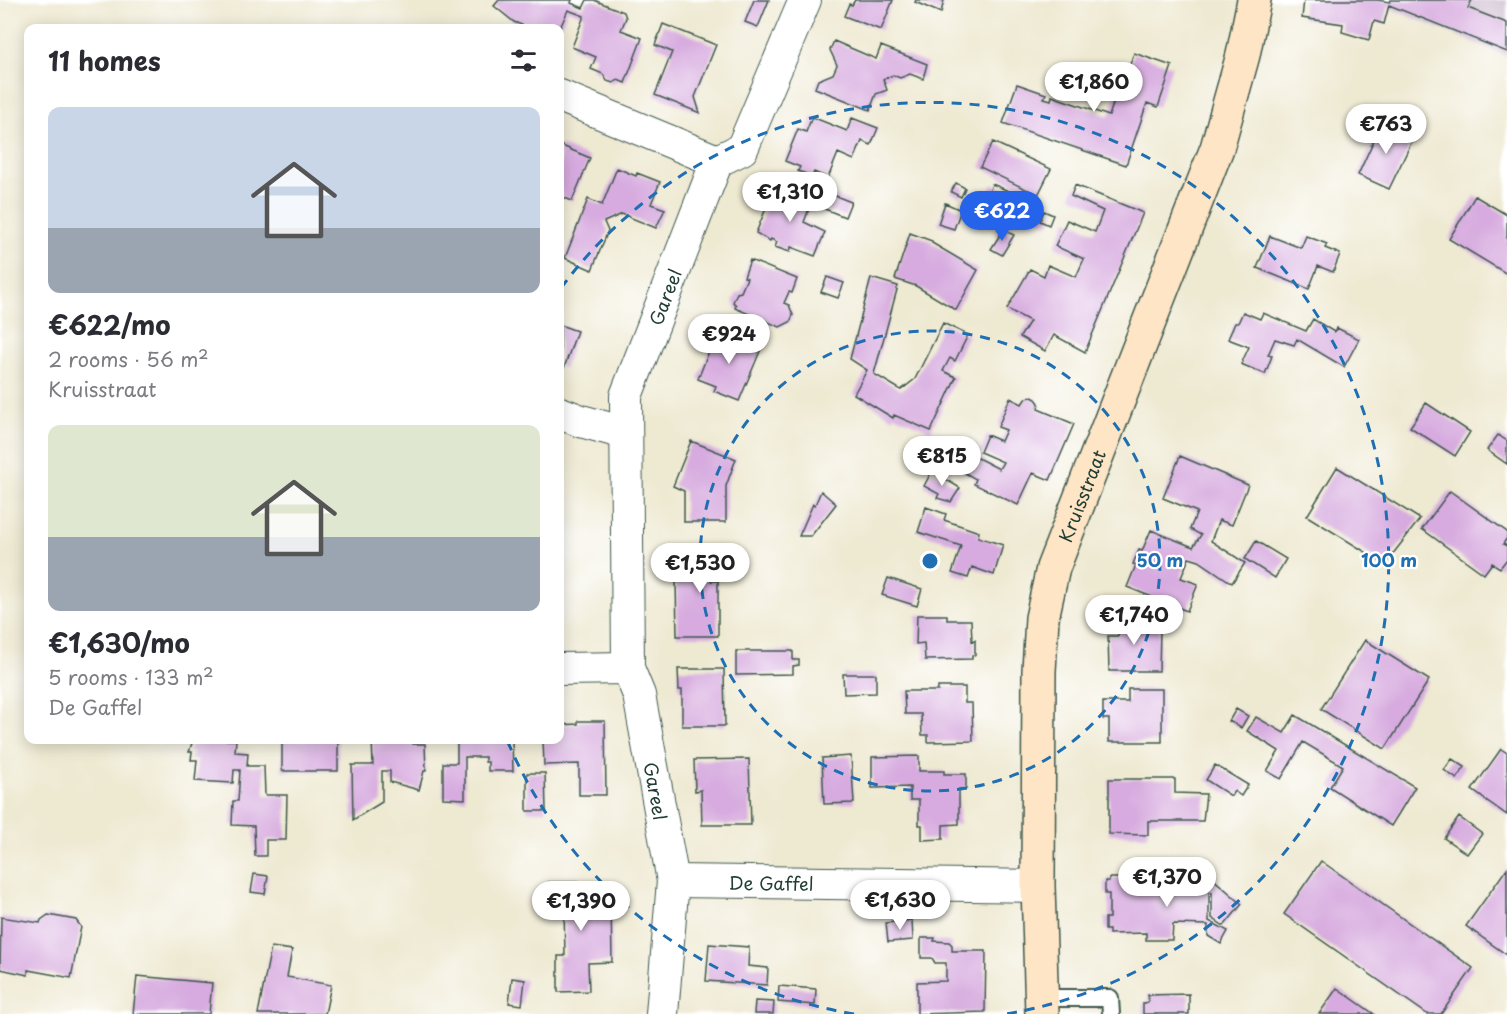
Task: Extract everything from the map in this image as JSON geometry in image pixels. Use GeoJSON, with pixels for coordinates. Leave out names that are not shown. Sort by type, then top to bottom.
{"type":"FeatureCollection","features":[{"type":"Feature","properties":{"kind":"street"},"geometry":{"type":"LineString","coordinates":[[564,98],[717,161],[742,149],[806,0]]}},
{"type":"Feature","properties":{"kind":"street","name":"Kruisstraat"},"geometry":{"type":"LineString","coordinates":[[1042,1006],[1038,886],[1042,618],[1053,568],[1217,148],[1243,55],[1254,0]]}},
{"type":"Feature","properties":{"kind":"street","name":"Gareel"},"geometry":{"type":"LineString","coordinates":[[673,881],[639,695],[628,668],[626,396],[717,161]]}},
{"type":"Feature","properties":{"kind":"street"},"geometry":{"type":"LineString","coordinates":[[564,415],[625,433]]}},
{"type":"Feature","properties":{"kind":"street"},"geometry":{"type":"LineString","coordinates":[[564,669],[628,668]]}},
{"type":"Feature","properties":{"kind":"street"},"geometry":{"type":"LineString","coordinates":[[662,1014],[673,881]]}},
{"type":"Feature","properties":{"kind":"street","name":"De Gaffel"},"geometry":{"type":"LineString","coordinates":[[673,881],[1038,886]]}},
{"type":"Feature","properties":{"kind":"lane"},"geometry":{"type":"LineString","coordinates":[[1042,1006],[1110,998],[1111,1014]]}},
{"type":"Feature","properties":{"kind":"shaded area"},"geometry":{"type":"Polygon","coordinates":[[[1390,0],[1507,0],[1507,56],[1391,9],[1390,0]]]}},
{"type":"Feature","properties":{"kind":"building"},"geometry":{"type":"Polygon","coordinates":[[[499,0],[572,0],[571,3],[583,8],[587,0],[594,0],[624,12],[626,18],[621,30],[642,38],[625,83],[618,80],[613,83],[607,81],[603,74],[591,69],[596,57],[572,47],[584,16],[568,10],[562,24],[519,24],[494,6],[499,0]]]}},
{"type":"Feature","properties":{"kind":"building"},"geometry":{"type":"Polygon","coordinates":[[[754,0],[769,0],[758,27],[745,22],[754,0]]]}},
{"type":"Feature","properties":{"kind":"building"},"geometry":{"type":"Polygon","coordinates":[[[855,0],[893,0],[881,30],[844,16],[849,4],[852,5],[855,0]]]}},
{"type":"Feature","properties":{"kind":"building"},"geometry":{"type":"Polygon","coordinates":[[[916,0],[944,0],[941,13],[915,2],[916,0]]]}},
{"type":"Feature","properties":{"kind":"building"},"geometry":{"type":"Polygon","coordinates":[[[1304,0],[1390,2],[1391,0],[1472,0],[1468,8],[1507,23],[1507,52],[1389,5],[1384,24],[1374,21],[1369,40],[1342,32],[1343,24],[1302,18],[1304,0]]]}},
{"type":"Feature","properties":{"kind":"building"},"geometry":{"type":"Polygon","coordinates":[[[663,24],[716,45],[695,97],[700,113],[655,95],[672,52],[655,45],[663,24]]]}},
{"type":"Feature","properties":{"kind":"building"},"geometry":{"type":"Polygon","coordinates":[[[834,41],[876,59],[881,46],[927,64],[923,79],[910,74],[900,78],[893,75],[883,79],[887,90],[876,94],[870,110],[815,88],[818,80],[833,74],[837,65],[830,50],[834,41]]]}},
{"type":"Feature","properties":{"kind":"building"},"geometry":{"type":"Polygon","coordinates":[[[1134,53],[1172,66],[1158,107],[1147,103],[1126,165],[1003,123],[1017,84],[1046,94],[1044,98],[1051,100],[1052,96],[1109,116],[1125,69],[1128,70],[1134,53]]]}},
{"type":"Feature","properties":{"kind":"building"},"geometry":{"type":"Polygon","coordinates":[[[812,117],[847,131],[852,118],[878,128],[871,145],[862,141],[854,160],[838,153],[828,178],[814,172],[812,176],[798,171],[800,167],[785,161],[798,129],[806,132],[812,117]]]}},
{"type":"Feature","properties":{"kind":"building"},"geometry":{"type":"Polygon","coordinates":[[[1383,120],[1415,135],[1389,189],[1358,175],[1383,120]]]}},
{"type":"Feature","properties":{"kind":"building"},"geometry":{"type":"Polygon","coordinates":[[[993,142],[1051,169],[1038,195],[980,167],[993,142]]]}},
{"type":"Feature","properties":{"kind":"building"},"geometry":{"type":"Polygon","coordinates":[[[564,147],[590,158],[572,201],[564,198],[564,147]]]}},
{"type":"Feature","properties":{"kind":"building"},"geometry":{"type":"Polygon","coordinates":[[[617,168],[660,182],[651,204],[665,209],[656,228],[622,214],[604,222],[608,231],[592,270],[565,258],[588,199],[602,205],[617,168]]]}},
{"type":"Feature","properties":{"kind":"building"},"geometry":{"type":"Polygon","coordinates":[[[956,183],[965,188],[961,197],[951,192],[956,183]]]}},
{"type":"Feature","properties":{"kind":"building"},"geometry":{"type":"Polygon","coordinates":[[[992,184],[1023,197],[1017,211],[987,198],[992,184]]]}},
{"type":"Feature","properties":{"kind":"building"},"geometry":{"type":"Polygon","coordinates":[[[1075,185],[1143,213],[1085,352],[1054,335],[1045,351],[1020,337],[1030,321],[1007,309],[1030,269],[1044,276],[1048,265],[1076,277],[1084,259],[1055,246],[1067,220],[1095,232],[1103,211],[1071,196],[1075,185]]]}},
{"type":"Feature","properties":{"kind":"building"},"geometry":{"type":"Polygon","coordinates":[[[775,186],[812,201],[804,222],[825,232],[815,256],[791,247],[790,252],[775,247],[777,242],[771,239],[770,241],[756,233],[775,186]]]}},
{"type":"Feature","properties":{"kind":"building"},"geometry":{"type":"Polygon","coordinates":[[[823,191],[851,202],[845,217],[817,206],[823,191]]]}},
{"type":"Feature","properties":{"kind":"building"},"geometry":{"type":"Polygon","coordinates":[[[1475,196],[1507,215],[1507,274],[1449,239],[1475,196]]]}},
{"type":"Feature","properties":{"kind":"building"},"geometry":{"type":"Polygon","coordinates":[[[945,203],[961,210],[954,229],[938,224],[945,203]]]}},
{"type":"Feature","properties":{"kind":"building"},"geometry":{"type":"Polygon","coordinates":[[[1044,211],[1053,215],[1049,225],[1040,221],[1044,211]]]}},
{"type":"Feature","properties":{"kind":"building"},"geometry":{"type":"Polygon","coordinates":[[[1003,230],[1014,235],[1002,255],[991,249],[1003,230]]]}},
{"type":"Feature","properties":{"kind":"building"},"geometry":{"type":"Polygon","coordinates":[[[910,233],[932,241],[978,270],[956,310],[916,286],[895,279],[910,233]]]}},
{"type":"Feature","properties":{"kind":"building"},"geometry":{"type":"Polygon","coordinates":[[[1270,236],[1301,248],[1306,236],[1327,244],[1325,248],[1340,254],[1333,272],[1318,266],[1309,289],[1257,268],[1270,236]]]}},
{"type":"Feature","properties":{"kind":"building"},"geometry":{"type":"Polygon","coordinates":[[[750,260],[797,279],[792,293],[789,292],[784,303],[789,305],[793,315],[790,322],[780,327],[735,308],[736,305],[733,302],[737,293],[741,292],[747,278],[744,277],[750,260]]]}},
{"type":"Feature","properties":{"kind":"building"},"geometry":{"type":"Polygon","coordinates":[[[827,277],[844,283],[838,298],[821,292],[827,277]]]}},
{"type":"Feature","properties":{"kind":"building"},"geometry":{"type":"Polygon","coordinates":[[[871,278],[898,286],[874,374],[901,390],[915,379],[943,323],[968,335],[955,361],[950,358],[943,371],[956,377],[931,431],[894,415],[893,418],[854,394],[867,370],[850,359],[871,278]]]}},
{"type":"Feature","properties":{"kind":"building"},"geometry":{"type":"Polygon","coordinates":[[[1243,312],[1260,319],[1263,313],[1306,331],[1313,319],[1334,332],[1337,328],[1359,339],[1344,367],[1297,339],[1294,345],[1275,339],[1268,355],[1272,356],[1265,374],[1241,364],[1249,347],[1228,339],[1243,312]]]}},
{"type":"Feature","properties":{"kind":"building"},"geometry":{"type":"Polygon","coordinates":[[[564,326],[577,331],[564,368],[564,326]]]}},
{"type":"Feature","properties":{"kind":"building"},"geometry":{"type":"Polygon","coordinates":[[[717,331],[761,349],[739,401],[714,391],[716,386],[698,379],[717,331]]]}},
{"type":"Feature","properties":{"kind":"building"},"geometry":{"type":"Polygon","coordinates":[[[1032,397],[1039,403],[1038,409],[1074,424],[1050,480],[1033,473],[1018,505],[974,484],[976,479],[963,472],[972,455],[999,469],[1003,462],[980,452],[987,435],[1001,441],[1006,430],[998,427],[1010,398],[1022,404],[1026,398],[1032,397]]]}},
{"type":"Feature","properties":{"kind":"building"},"geometry":{"type":"Polygon","coordinates":[[[1426,403],[1470,432],[1455,456],[1410,427],[1426,403]]]}},
{"type":"Feature","properties":{"kind":"building"},"geometry":{"type":"Polygon","coordinates":[[[1498,435],[1507,441],[1507,464],[1487,450],[1498,435]]]}},
{"type":"Feature","properties":{"kind":"building"},"geometry":{"type":"Polygon","coordinates":[[[691,441],[736,459],[726,486],[726,522],[684,522],[684,491],[673,486],[691,441]]]}},
{"type":"Feature","properties":{"kind":"building"},"geometry":{"type":"Polygon","coordinates":[[[1180,456],[1248,485],[1232,525],[1219,520],[1211,541],[1245,563],[1232,583],[1199,561],[1189,558],[1181,578],[1198,584],[1187,611],[1127,587],[1136,565],[1133,564],[1139,550],[1142,551],[1151,530],[1193,547],[1201,535],[1190,529],[1197,512],[1163,498],[1180,456]]]}},
{"type":"Feature","properties":{"kind":"building"},"geometry":{"type":"Polygon","coordinates":[[[1337,467],[1420,519],[1385,564],[1307,516],[1337,467]]]}},
{"type":"Feature","properties":{"kind":"building"},"geometry":{"type":"Polygon","coordinates":[[[932,471],[960,488],[951,502],[937,498],[939,494],[924,486],[932,471]]]}},
{"type":"Feature","properties":{"kind":"building"},"geometry":{"type":"Polygon","coordinates":[[[821,491],[836,504],[811,536],[799,536],[813,504],[815,505],[821,491]]]}},
{"type":"Feature","properties":{"kind":"building"},"geometry":{"type":"Polygon","coordinates":[[[1450,491],[1507,532],[1507,538],[1503,544],[1507,546],[1507,559],[1500,568],[1492,563],[1484,574],[1422,529],[1450,491]]]}},
{"type":"Feature","properties":{"kind":"building"},"geometry":{"type":"Polygon","coordinates":[[[926,507],[946,514],[944,520],[979,532],[978,537],[1003,545],[994,575],[972,567],[968,578],[952,573],[961,546],[918,532],[926,507]]]}},
{"type":"Feature","properties":{"kind":"building"},"geometry":{"type":"Polygon","coordinates":[[[1256,541],[1286,559],[1275,578],[1245,559],[1256,541]]]}},
{"type":"Feature","properties":{"kind":"building"},"geometry":{"type":"Polygon","coordinates":[[[727,550],[727,571],[711,571],[711,581],[718,581],[718,636],[677,636],[676,581],[688,581],[688,571],[684,571],[684,551],[727,550]]]}},
{"type":"Feature","properties":{"kind":"building"},"geometry":{"type":"Polygon","coordinates":[[[888,578],[922,589],[917,606],[882,595],[888,578]]]}},
{"type":"Feature","properties":{"kind":"building"},"geometry":{"type":"Polygon","coordinates":[[[1122,608],[1160,631],[1159,671],[1109,671],[1108,636],[1118,636],[1122,608]]]}},
{"type":"Feature","properties":{"kind":"building"},"geometry":{"type":"Polygon","coordinates":[[[917,615],[947,615],[947,620],[971,620],[975,655],[972,655],[972,659],[925,660],[924,643],[916,644],[917,615]]]}},
{"type":"Feature","properties":{"kind":"building"},"geometry":{"type":"Polygon","coordinates":[[[1365,640],[1429,680],[1385,749],[1321,709],[1365,640]]]}},
{"type":"Feature","properties":{"kind":"building"},"geometry":{"type":"Polygon","coordinates":[[[736,651],[793,651],[793,660],[799,660],[799,665],[793,666],[793,674],[736,675],[736,651]]]}},
{"type":"Feature","properties":{"kind":"building"},"geometry":{"type":"Polygon","coordinates":[[[678,669],[724,669],[725,726],[682,726],[682,690],[679,690],[678,669]]]}},
{"type":"Feature","properties":{"kind":"building"},"geometry":{"type":"Polygon","coordinates":[[[843,674],[876,674],[876,693],[844,694],[843,674]]]}},
{"type":"Feature","properties":{"kind":"building"},"geometry":{"type":"Polygon","coordinates":[[[938,687],[965,687],[965,703],[972,703],[973,741],[928,742],[928,735],[922,735],[921,714],[905,714],[904,691],[938,691],[938,687]]]}},
{"type":"Feature","properties":{"kind":"building"},"geometry":{"type":"Polygon","coordinates":[[[1128,689],[1162,689],[1162,742],[1109,742],[1109,719],[1103,719],[1103,702],[1128,702],[1128,689]]]}},
{"type":"Feature","properties":{"kind":"building"},"geometry":{"type":"Polygon","coordinates":[[[1236,709],[1248,716],[1241,728],[1229,721],[1236,709]]]}},
{"type":"Feature","properties":{"kind":"building"},"geometry":{"type":"Polygon","coordinates":[[[1295,715],[1415,787],[1391,826],[1330,787],[1343,766],[1303,742],[1281,779],[1267,771],[1279,751],[1247,731],[1256,717],[1284,733],[1295,715]]]}},
{"type":"Feature","properties":{"kind":"building"},"geometry":{"type":"Polygon","coordinates":[[[578,721],[605,721],[606,795],[579,795],[579,764],[544,765],[543,744],[564,744],[564,725],[578,724],[578,721]]]}},
{"type":"Feature","properties":{"kind":"building"},"geometry":{"type":"Polygon","coordinates":[[[192,744],[236,744],[235,752],[248,753],[247,766],[264,766],[265,795],[287,795],[286,840],[266,840],[266,856],[255,856],[254,826],[232,825],[233,801],[238,801],[240,770],[234,770],[233,783],[195,781],[197,760],[191,760],[192,752],[189,752],[192,744]]]}},
{"type":"Feature","properties":{"kind":"building"},"geometry":{"type":"Polygon","coordinates":[[[282,744],[338,744],[338,771],[282,771],[282,744]]]}},
{"type":"Feature","properties":{"kind":"building"},"geometry":{"type":"Polygon","coordinates":[[[372,744],[425,744],[426,771],[424,771],[419,790],[390,782],[390,771],[382,771],[382,802],[353,820],[352,765],[373,765],[372,744]]]}},
{"type":"Feature","properties":{"kind":"building"},"geometry":{"type":"Polygon","coordinates":[[[457,744],[512,744],[513,771],[488,771],[488,762],[485,762],[485,757],[465,757],[465,799],[443,798],[443,763],[457,763],[457,744]]]}},
{"type":"Feature","properties":{"kind":"building"},"geometry":{"type":"Polygon","coordinates":[[[1501,749],[1507,753],[1507,815],[1472,790],[1501,749]]]}},
{"type":"Feature","properties":{"kind":"building"},"geometry":{"type":"Polygon","coordinates":[[[851,756],[854,803],[824,804],[822,758],[851,756]]]}},
{"type":"Feature","properties":{"kind":"building"},"geometry":{"type":"Polygon","coordinates":[[[919,756],[919,771],[966,774],[966,789],[959,789],[959,824],[943,825],[943,839],[922,840],[922,825],[919,825],[919,800],[910,800],[910,787],[872,788],[872,757],[919,756]]]}},
{"type":"Feature","properties":{"kind":"building"},"geometry":{"type":"Polygon","coordinates":[[[749,759],[751,825],[702,825],[701,790],[695,791],[694,760],[749,759]]]}},
{"type":"Feature","properties":{"kind":"building"},"geometry":{"type":"Polygon","coordinates":[[[1452,759],[1465,767],[1457,779],[1444,770],[1452,759]]]}},
{"type":"Feature","properties":{"kind":"building"},"geometry":{"type":"Polygon","coordinates":[[[1215,765],[1248,785],[1241,796],[1234,791],[1231,796],[1206,780],[1215,765]]]}},
{"type":"Feature","properties":{"kind":"building"},"geometry":{"type":"Polygon","coordinates":[[[527,773],[545,773],[546,811],[527,811],[527,773]]]}},
{"type":"Feature","properties":{"kind":"building"},"geometry":{"type":"Polygon","coordinates":[[[1109,779],[1175,779],[1175,793],[1206,794],[1203,821],[1148,821],[1148,835],[1109,834],[1109,779]]]}},
{"type":"Feature","properties":{"kind":"building"},"geometry":{"type":"Polygon","coordinates":[[[1459,817],[1482,834],[1467,854],[1444,838],[1459,817]]]}},
{"type":"Feature","properties":{"kind":"building"},"geometry":{"type":"Polygon","coordinates":[[[1321,861],[1473,968],[1441,1014],[1427,1014],[1284,914],[1321,861]]]}},
{"type":"Feature","properties":{"kind":"building"},"geometry":{"type":"Polygon","coordinates":[[[1191,868],[1212,878],[1242,904],[1224,926],[1212,918],[1212,892],[1209,892],[1209,921],[1228,931],[1221,944],[1208,936],[1208,925],[1173,924],[1172,940],[1146,940],[1146,933],[1109,934],[1109,930],[1105,930],[1105,918],[1109,918],[1109,894],[1105,894],[1105,881],[1109,881],[1109,878],[1148,878],[1148,892],[1190,892],[1191,868]]]}},
{"type":"Feature","properties":{"kind":"building"},"geometry":{"type":"Polygon","coordinates":[[[1507,868],[1507,955],[1466,926],[1507,868]]]}},
{"type":"Feature","properties":{"kind":"building"},"geometry":{"type":"Polygon","coordinates":[[[254,874],[268,876],[265,894],[251,892],[254,874]]]}},
{"type":"Feature","properties":{"kind":"building"},"geometry":{"type":"Polygon","coordinates":[[[548,882],[597,882],[599,904],[611,904],[612,962],[588,963],[589,991],[558,992],[558,956],[565,956],[564,908],[548,908],[548,882]]]}},
{"type":"Feature","properties":{"kind":"building"},"geometry":{"type":"Polygon","coordinates":[[[48,915],[76,920],[81,927],[71,978],[28,970],[28,975],[0,969],[1,917],[40,923],[48,915]]]}},
{"type":"Feature","properties":{"kind":"building"},"geometry":{"type":"Polygon","coordinates":[[[912,920],[913,940],[888,942],[886,923],[912,920]]]}},
{"type":"Feature","properties":{"kind":"building"},"geometry":{"type":"Polygon","coordinates":[[[921,938],[935,938],[934,941],[949,942],[952,945],[952,951],[986,951],[985,1012],[917,1014],[917,982],[946,981],[946,963],[935,963],[932,958],[921,958],[921,938]]]}},
{"type":"Feature","properties":{"kind":"building"},"geometry":{"type":"Polygon","coordinates":[[[709,944],[749,947],[748,966],[768,968],[767,985],[706,981],[709,944]]]}},
{"type":"Feature","properties":{"kind":"building"},"geometry":{"type":"Polygon","coordinates":[[[271,947],[292,950],[287,977],[331,985],[325,1014],[258,1014],[271,947]]]}},
{"type":"Feature","properties":{"kind":"building"},"geometry":{"type":"Polygon","coordinates":[[[137,976],[212,983],[209,1014],[133,1014],[137,976]]]}},
{"type":"Feature","properties":{"kind":"building"},"geometry":{"type":"Polygon","coordinates":[[[512,978],[525,980],[522,1005],[509,1003],[512,978]]]}},
{"type":"Feature","properties":{"kind":"building"},"geometry":{"type":"Polygon","coordinates":[[[779,986],[816,989],[815,1005],[778,1002],[779,986]]]}},
{"type":"Feature","properties":{"kind":"building"},"geometry":{"type":"Polygon","coordinates":[[[1337,988],[1374,1014],[1319,1014],[1337,988]]]}},
{"type":"Feature","properties":{"kind":"building"},"geometry":{"type":"Polygon","coordinates":[[[1189,994],[1189,1014],[1143,1014],[1143,1003],[1148,1002],[1148,995],[1189,994]]]}},
{"type":"Feature","properties":{"kind":"building"},"geometry":{"type":"Polygon","coordinates":[[[755,1001],[774,1002],[773,1014],[754,1014],[755,1001]]]}}]}
